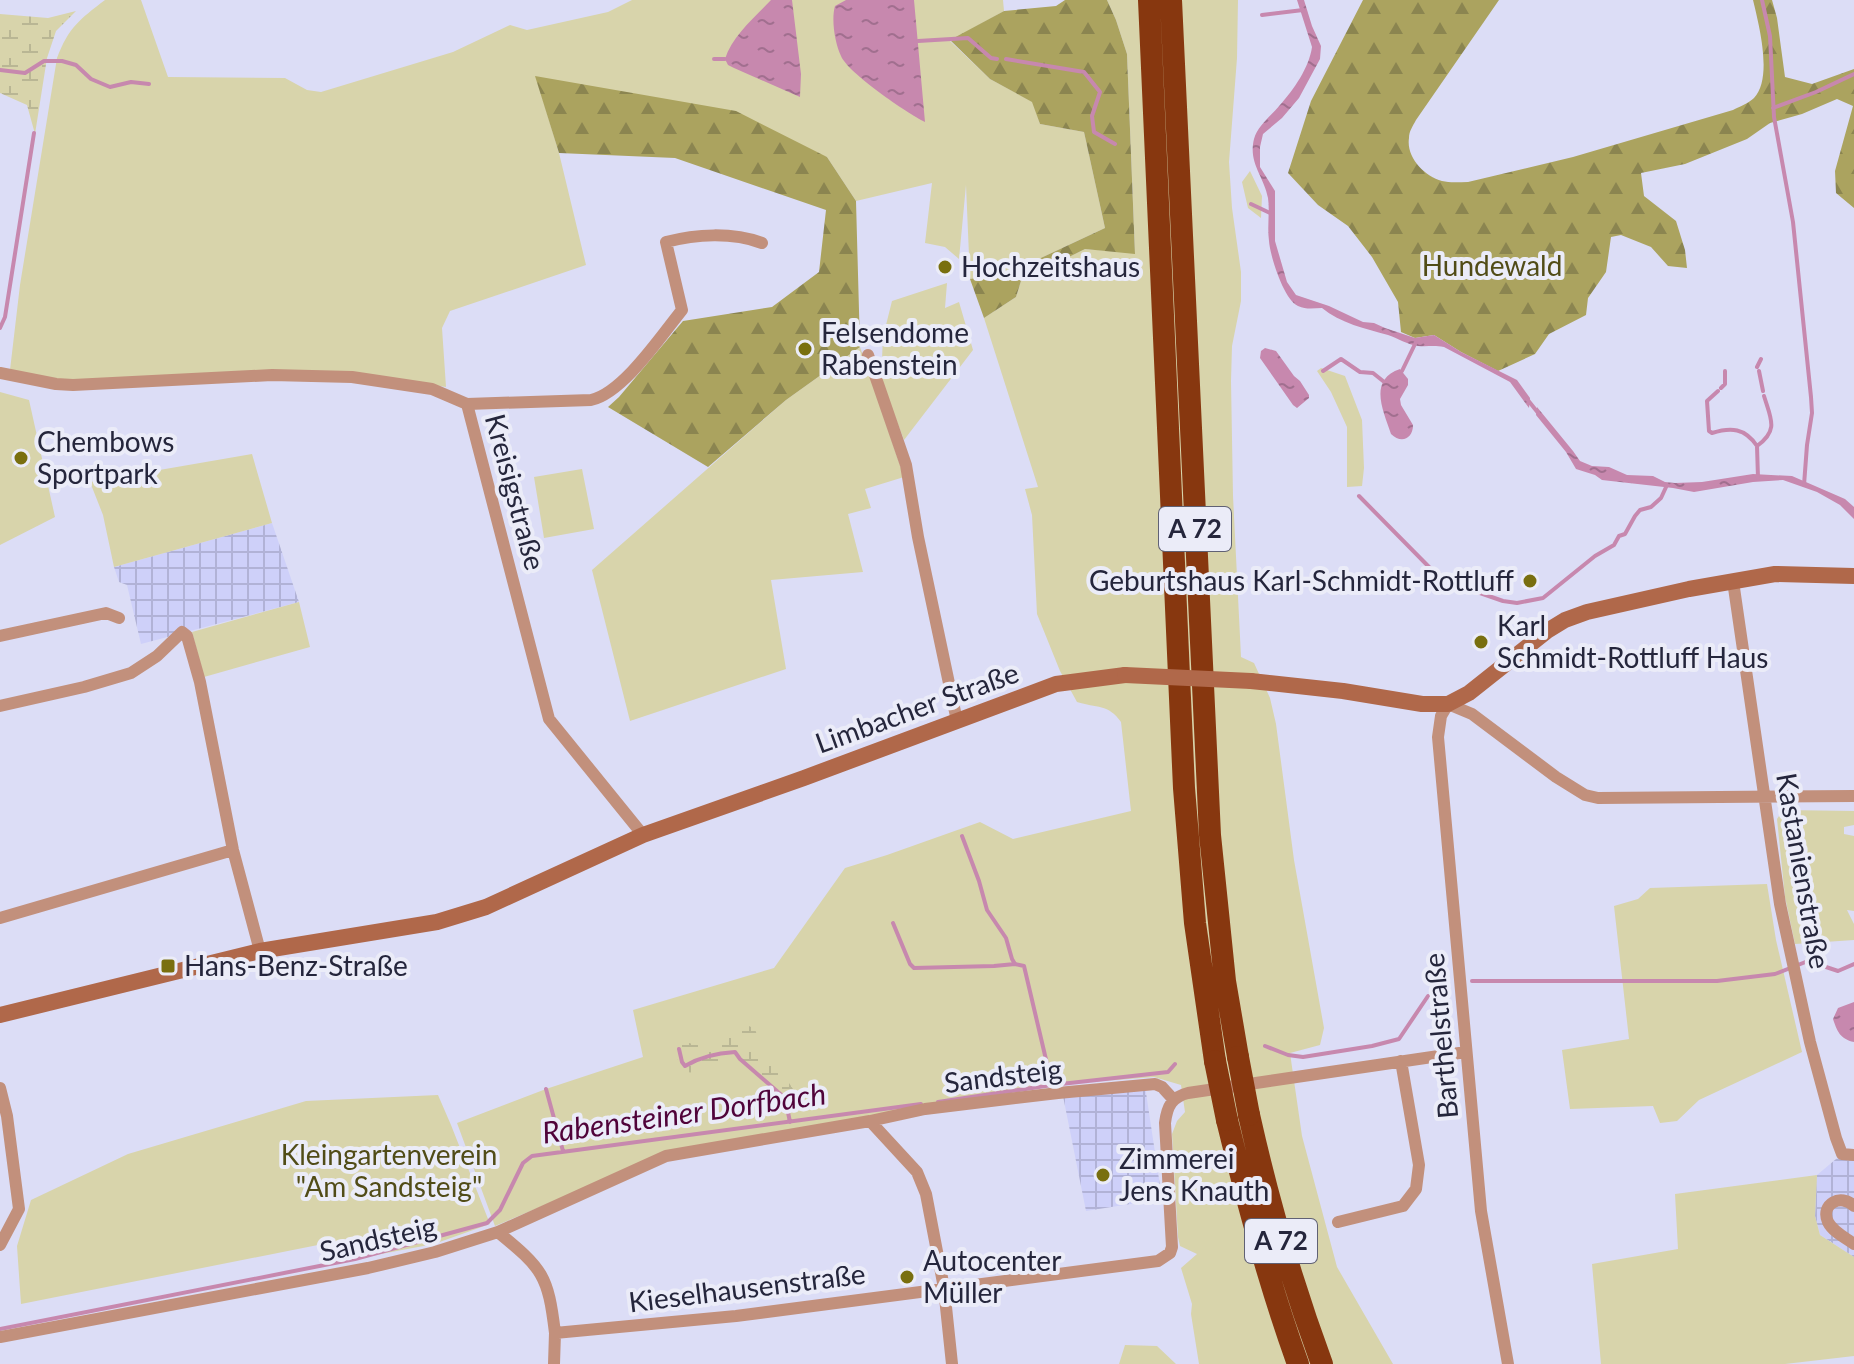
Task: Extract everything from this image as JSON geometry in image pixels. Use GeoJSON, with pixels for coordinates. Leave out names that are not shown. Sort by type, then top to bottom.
{"type":"FeatureCollection","features":[{"type":"Feature","properties":{"kind":"highway","name":"A 72"},"geometry":{"type":"LineString","coordinates":[[1149,0],[1184,788],[1195,923],[1215,1061],[1263,1175],[1286,1257],[1322,1364]]}},
{"type":"Feature","properties":{"kind":"highway","name":"A 72"},"geometry":{"type":"LineString","coordinates":[[1171,0],[1209,822],[1221,950],[1238,1057],[1238,1117],[1261,1252],[1298,1364]]}},
{"type":"Feature","properties":{"kind":"street"},"geometry":{"type":"LineString","coordinates":[[467,404],[601,398],[638,364],[682,310],[666,242],[689,236],[750,239],[762,243]]}},
{"type":"Feature","properties":{"kind":"street"},"geometry":{"type":"LineString","coordinates":[[868,355],[906,465],[957,721]]}},
{"type":"Feature","properties":{"kind":"street","name":"Kreisigstraße"},"geometry":{"type":"LineString","coordinates":[[0,373],[73,385],[272,375],[352,377],[432,389],[467,404],[549,719],[643,835]]}},
{"type":"Feature","properties":{"kind":"street"},"geometry":{"type":"LineString","coordinates":[[1448,704],[1469,693],[1547,631],[1587,612],[1775,574],[1854,576]]}},
{"type":"Feature","properties":{"kind":"street","name":"Kastanienstraße"},"geometry":{"type":"LineString","coordinates":[[1733,581],[1780,904],[1810,1042],[1836,1138],[1842,1154],[1854,1155]]}},
{"type":"Feature","properties":{"kind":"street"},"geometry":{"type":"LineString","coordinates":[[0,636],[106,613],[119,618]]}},
{"type":"Feature","properties":{"kind":"street"},"geometry":{"type":"LineString","coordinates":[[0,706],[131,673],[157,656],[182,632],[187,636],[200,682],[233,850],[260,951]]}},
{"type":"Feature","properties":{"kind":"street","name":"Limbacher Straße"},"geometry":{"type":"LineString","coordinates":[[0,1015],[260,951],[437,922],[486,907],[643,835],[1056,684],[1125,675],[1251,681],[1422,704],[1448,704]]}},
{"type":"Feature","properties":{"kind":"street"},"geometry":{"type":"LineString","coordinates":[[1448,704],[1472,714],[1556,777],[1585,795],[1598,798],[1854,796]]}},
{"type":"Feature","properties":{"kind":"street","name":"Barthelstraße"},"geometry":{"type":"LineString","coordinates":[[1448,704],[1441,716],[1438,737],[1466,1052],[1481,1211],[1508,1364]]}},
{"type":"Feature","properties":{"kind":"street"},"geometry":{"type":"LineString","coordinates":[[0,918],[233,850]]}},
{"type":"Feature","properties":{"kind":"street"},"geometry":{"type":"LineString","coordinates":[[1173,1099],[1188,1093],[1466,1052]]}},
{"type":"Feature","properties":{"kind":"street"},"geometry":{"type":"LineString","coordinates":[[1338,1222],[1403,1206],[1416,1189],[1419,1165],[1401,1061]]}},
{"type":"Feature","properties":{"kind":"street","name":"Sandsteig"},"geometry":{"type":"LineString","coordinates":[[0,1337],[368,1268],[435,1252],[498,1232],[666,1156],[925,1109],[1144,1083],[1162,1087],[1173,1099]]}},
{"type":"Feature","properties":{"kind":"street"},"geometry":{"type":"LineString","coordinates":[[0,1088],[7,1116],[19,1209],[0,1245]]}},
{"type":"Feature","properties":{"kind":"street","name":"Kieselhausenstraße"},"geometry":{"type":"LineString","coordinates":[[555,1333],[736,1316],[1158,1261],[1170,1253],[1172,1247],[1165,1123],[1168,1106],[1173,1099]]}},
{"type":"Feature","properties":{"kind":"street"},"geometry":{"type":"LineString","coordinates":[[870,1121],[917,1172],[926,1194],[944,1288],[952,1364]]}},
{"type":"Feature","properties":{"kind":"street"},"geometry":{"type":"LineString","coordinates":[[1854,1206],[1848,1200],[1839,1199],[1831,1203],[1827,1219],[1833,1229],[1854,1244]]}},
{"type":"Feature","properties":{"kind":"street"},"geometry":{"type":"LineString","coordinates":[[498,1232],[527,1257],[544,1278],[555,1333],[554,1364]]}},
{"type":"Feature","properties":{"kind":"shaded area"},"geometry":{"type":"Polygon","coordinates":[[[272,523],[299,602],[141,644],[127,585],[119,582],[114,567],[272,523]]]}},
{"type":"Feature","properties":{"kind":"shaded area"},"geometry":{"type":"Polygon","coordinates":[[[1145,1086],[1162,1199],[1086,1211],[1063,1096],[1145,1086]]]}},
{"type":"Feature","properties":{"kind":"shaded area"},"geometry":{"type":"Polygon","coordinates":[[[1842,1154],[1854,1154],[1854,1257],[1820,1235],[1815,1216],[1817,1175],[1842,1154]]]}},
{"type":"Feature","properties":{"kind":"green space"},"geometry":{"type":"Polygon","coordinates":[[[105,0],[141,0],[168,77],[285,78],[307,90],[321,92],[453,52],[510,25],[527,30],[608,12],[632,0],[1003,0],[1004,11],[950,41],[990,79],[1033,102],[1040,124],[1084,132],[1105,228],[1013,271],[970,279],[966,185],[959,259],[945,247],[925,243],[932,183],[856,201],[827,157],[536,77],[559,153],[586,265],[450,311],[442,328],[446,387],[353,372],[73,382],[10,370],[20,285],[57,58],[76,25],[105,0]]]}},
{"type":"Feature","properties":{"kind":"green space"},"geometry":{"type":"Polygon","coordinates":[[[1065,0],[1107,0],[1127,54],[1135,254],[1085,249],[1021,281],[1016,297],[984,318],[970,279],[1013,271],[1105,228],[1084,132],[1040,124],[1032,102],[990,79],[950,40],[1004,11],[1056,6],[1065,0]]]}},
{"type":"Feature","properties":{"kind":"green space"},"geometry":{"type":"Polygon","coordinates":[[[1107,0],[1238,0],[1229,162],[1241,272],[1241,301],[1232,346],[1231,381],[1241,657],[1254,663],[1270,698],[1276,724],[1294,860],[1324,1028],[1320,1045],[1290,1053],[1302,1136],[1337,1267],[1393,1364],[1199,1364],[1192,1304],[1181,1268],[1197,1254],[1180,1246],[1178,1237],[1172,1134],[1185,1112],[1181,1085],[1154,1077],[1052,1085],[660,1156],[495,1226],[457,1123],[643,1057],[633,1010],[774,968],[845,868],[980,822],[1013,839],[1131,811],[1121,722],[1107,709],[1077,702],[1060,671],[1037,614],[1032,515],[1025,489],[1038,487],[984,318],[1016,297],[1021,281],[1085,249],[1135,253],[1127,54],[1107,0]]]}},
{"type":"Feature","properties":{"kind":"green space","name":"Hundewald"},"geometry":{"type":"Polygon","coordinates":[[[1363,0],[1499,0],[1410,133],[1410,152],[1423,170],[1445,182],[1468,182],[1573,157],[1733,110],[1747,103],[1760,89],[1764,65],[1753,0],[1772,0],[1785,77],[1812,84],[1854,69],[1854,208],[1836,193],[1835,171],[1853,106],[1837,99],[1770,123],[1747,139],[1685,164],[1641,173],[1644,196],[1676,221],[1687,268],[1668,266],[1651,247],[1621,235],[1611,237],[1606,272],[1588,298],[1586,315],[1549,334],[1535,354],[1498,371],[1434,335],[1415,338],[1401,332],[1398,302],[1372,257],[1348,226],[1318,205],[1288,173],[1311,101],[1363,0]]]}},
{"type":"Feature","properties":{"kind":"green space"},"geometry":{"type":"Polygon","coordinates":[[[76,11],[56,31],[47,58],[35,134],[27,105],[0,93],[0,14],[48,18],[76,11]]]}},
{"type":"Feature","properties":{"kind":"green space"},"geometry":{"type":"Polygon","coordinates":[[[535,76],[736,111],[827,157],[856,201],[860,347],[786,400],[708,467],[608,407],[683,321],[772,307],[819,272],[826,210],[675,158],[559,153],[535,76]]]}},
{"type":"Feature","properties":{"kind":"green space"},"geometry":{"type":"Polygon","coordinates":[[[1250,171],[1262,196],[1261,218],[1248,208],[1242,182],[1250,171]]]}},
{"type":"Feature","properties":{"kind":"green space"},"geometry":{"type":"Polygon","coordinates":[[[947,283],[945,308],[959,302],[973,350],[904,440],[881,380],[883,337],[892,301],[947,283]]]}},
{"type":"Feature","properties":{"kind":"green space"},"geometry":{"type":"Polygon","coordinates":[[[860,347],[904,477],[865,489],[871,508],[848,514],[863,572],[771,580],[786,669],[630,721],[592,570],[786,400],[860,347]]]}},
{"type":"Feature","properties":{"kind":"green space"},"geometry":{"type":"Polygon","coordinates":[[[1321,368],[1345,376],[1362,420],[1362,486],[1347,487],[1347,427],[1331,392],[1317,371],[1321,368]]]}},
{"type":"Feature","properties":{"kind":"green space","name":"Chembows Sportpark"},"geometry":{"type":"Polygon","coordinates":[[[0,392],[29,400],[55,517],[0,545],[0,392]]]}},
{"type":"Feature","properties":{"kind":"green space"},"geometry":{"type":"Polygon","coordinates":[[[252,454],[272,523],[114,567],[103,515],[90,482],[252,454]]]}},
{"type":"Feature","properties":{"kind":"green space"},"geometry":{"type":"Polygon","coordinates":[[[582,469],[594,529],[544,538],[534,477],[582,469]]]}},
{"type":"Feature","properties":{"kind":"green space"},"geometry":{"type":"Polygon","coordinates":[[[299,602],[310,647],[204,677],[192,632],[299,602]]]}},
{"type":"Feature","properties":{"kind":"green space"},"geometry":{"type":"Polygon","coordinates":[[[1783,810],[1854,811],[1854,825],[1844,827],[1844,834],[1854,836],[1854,911],[1847,910],[1854,924],[1854,940],[1795,944],[1785,897],[1777,819],[1783,810]]]}},
{"type":"Feature","properties":{"kind":"green space"},"geometry":{"type":"Polygon","coordinates":[[[1767,884],[1776,940],[1802,1052],[1699,1100],[1677,1121],[1660,1123],[1653,1106],[1570,1109],[1562,1050],[1629,1039],[1614,906],[1638,899],[1650,888],[1767,884]]]}},
{"type":"Feature","properties":{"kind":"green space"},"geometry":{"type":"Polygon","coordinates":[[[745,1024],[755,1029],[762,1050],[793,1089],[793,1104],[771,1109],[761,1104],[759,1084],[740,1066],[726,1064],[697,1072],[683,1071],[674,1051],[666,1043],[673,1037],[692,1044],[745,1024]]]}},
{"type":"Feature","properties":{"kind":"green space","name":"Kleingartenverein \"Am Sandsteig\""},"geometry":{"type":"Polygon","coordinates":[[[438,1095],[490,1224],[434,1244],[365,1257],[358,1237],[21,1304],[17,1246],[31,1200],[128,1154],[306,1101],[438,1095]]]}},
{"type":"Feature","properties":{"kind":"green space"},"geometry":{"type":"Polygon","coordinates":[[[1817,1175],[1815,1216],[1820,1235],[1854,1257],[1854,1356],[1785,1364],[1601,1364],[1592,1264],[1678,1249],[1675,1194],[1817,1175]]]}},
{"type":"Feature","properties":{"kind":"green space"},"geometry":{"type":"Polygon","coordinates":[[[1125,1345],[1157,1346],[1176,1364],[1119,1364],[1125,1345]]]}},
{"type":"Feature","properties":{"kind":"water"},"geometry":{"type":"Polygon","coordinates":[[[771,0],[792,0],[801,74],[800,97],[728,65],[725,59],[738,35],[771,0]]]}},
{"type":"Feature","properties":{"kind":"water"},"geometry":{"type":"Polygon","coordinates":[[[846,0],[914,0],[925,122],[866,82],[841,56],[834,31],[834,12],[835,6],[846,0]]]}},
{"type":"Feature","properties":{"kind":"water"},"geometry":{"type":"Polygon","coordinates":[[[1297,0],[1304,0],[1321,46],[1320,59],[1299,98],[1263,134],[1260,147],[1260,167],[1275,191],[1275,241],[1287,282],[1296,295],[1363,322],[1415,338],[1434,335],[1517,380],[1530,398],[1529,408],[1510,382],[1444,347],[1418,346],[1362,328],[1322,308],[1298,306],[1288,295],[1272,257],[1268,235],[1268,198],[1253,148],[1258,129],[1295,85],[1310,55],[1312,47],[1297,0]]]}},
{"type":"Feature","properties":{"kind":"water"},"geometry":{"type":"Polygon","coordinates":[[[1265,348],[1276,351],[1309,395],[1297,408],[1260,358],[1265,348]]]}},
{"type":"Feature","properties":{"kind":"water"},"geometry":{"type":"Polygon","coordinates":[[[1400,369],[1408,379],[1400,399],[1401,405],[1413,425],[1409,437],[1402,439],[1391,434],[1380,397],[1384,380],[1400,369]]]}},
{"type":"Feature","properties":{"kind":"water"},"geometry":{"type":"Polygon","coordinates":[[[1537,407],[1580,461],[1592,466],[1609,467],[1627,475],[1653,476],[1675,483],[1753,474],[1792,476],[1845,499],[1854,507],[1854,519],[1840,505],[1817,492],[1783,480],[1694,492],[1602,480],[1576,469],[1536,415],[1537,407]]]}},
{"type":"Feature","properties":{"kind":"water"},"geometry":{"type":"Polygon","coordinates":[[[1854,1002],[1854,1042],[1840,1034],[1833,1019],[1838,1008],[1854,1002]]]}},
{"type":"Feature","properties":{"kind":"waterway"},"geometry":{"type":"LineString","coordinates":[[1762,0],[1770,36],[1774,117],[1793,222],[1811,397],[1804,485]]}},
{"type":"Feature","properties":{"kind":"waterway"},"geometry":{"type":"LineString","coordinates":[[1262,15],[1303,10]]}},
{"type":"Feature","properties":{"kind":"waterway"},"geometry":{"type":"LineString","coordinates":[[918,41],[968,38],[991,58],[997,59]]}},
{"type":"Feature","properties":{"kind":"waterway"},"geometry":{"type":"LineString","coordinates":[[714,59],[725,59]]}},
{"type":"Feature","properties":{"kind":"waterway"},"geometry":{"type":"LineString","coordinates":[[1006,59],[1084,72],[1100,92],[1092,116],[1094,132],[1115,144]]}},
{"type":"Feature","properties":{"kind":"waterway"},"geometry":{"type":"LineString","coordinates":[[0,70],[25,73],[44,61],[62,61],[76,65],[91,79],[110,87],[131,82],[149,84]]}},
{"type":"Feature","properties":{"kind":"waterway"},"geometry":{"type":"LineString","coordinates":[[1773,108],[1854,74]]}},
{"type":"Feature","properties":{"kind":"waterway"},"geometry":{"type":"LineString","coordinates":[[0,328],[5,317],[34,133]]}},
{"type":"Feature","properties":{"kind":"waterway"},"geometry":{"type":"LineString","coordinates":[[1251,204],[1270,213]]}},
{"type":"Feature","properties":{"kind":"waterway"},"geometry":{"type":"LineString","coordinates":[[1402,371],[1416,342]]}},
{"type":"Feature","properties":{"kind":"waterway"},"geometry":{"type":"LineString","coordinates":[[1323,371],[1341,359],[1360,372],[1373,373],[1383,381]]}},
{"type":"Feature","properties":{"kind":"waterway"},"geometry":{"type":"LineString","coordinates":[[1757,367],[1761,359]]}},
{"type":"Feature","properties":{"kind":"waterway"},"geometry":{"type":"LineString","coordinates":[[1721,388],[1725,384],[1725,371]]}},
{"type":"Feature","properties":{"kind":"waterway"},"geometry":{"type":"LineString","coordinates":[[1759,371],[1763,391]]}},
{"type":"Feature","properties":{"kind":"waterway"},"geometry":{"type":"LineString","coordinates":[[1718,391],[1707,401],[1709,431],[1737,430],[1757,446]]}},
{"type":"Feature","properties":{"kind":"waterway"},"geometry":{"type":"LineString","coordinates":[[1758,478],[1757,446],[1771,429],[1764,396]]}},
{"type":"Feature","properties":{"kind":"waterway"},"geometry":{"type":"LineString","coordinates":[[1527,399],[1539,414]]}},
{"type":"Feature","properties":{"kind":"waterway"},"geometry":{"type":"LineString","coordinates":[[1359,496],[1432,570],[1457,585],[1517,603],[1543,598],[1595,556],[1614,545],[1640,510],[1651,507],[1661,498],[1667,485]]}},
{"type":"Feature","properties":{"kind":"waterway"},"geometry":{"type":"LineString","coordinates":[[962,836],[987,910],[1006,938],[1015,964]]}},
{"type":"Feature","properties":{"kind":"waterway"},"geometry":{"type":"LineString","coordinates":[[893,923],[914,968],[1024,966],[1052,1085]]}},
{"type":"Feature","properties":{"kind":"waterway","name":"Rabensteiner Dorfbach"},"geometry":{"type":"LineString","coordinates":[[1472,981],[1717,981],[1775,974],[1808,961],[1838,971],[1854,964]]}},
{"type":"Feature","properties":{"kind":"waterway","name":"Rabensteiner Dorfbach"},"geometry":{"type":"LineString","coordinates":[[1265,1046],[1303,1057],[1399,1039],[1428,996]]}},
{"type":"Feature","properties":{"kind":"waterway"},"geometry":{"type":"LineString","coordinates":[[679,1049],[685,1066],[709,1056],[735,1052],[785,1098],[790,1122]]}},
{"type":"Feature","properties":{"kind":"waterway","name":"Rabensteiner Dorfbach"},"geometry":{"type":"LineString","coordinates":[[938,1102],[1168,1072],[1175,1064]]}},
{"type":"Feature","properties":{"kind":"waterway"},"geometry":{"type":"LineString","coordinates":[[546,1089],[563,1151]]}},
{"type":"Feature","properties":{"kind":"waterway","name":"Rabensteiner Dorfbach"},"geometry":{"type":"LineString","coordinates":[[0,1329],[355,1259],[487,1223],[500,1210],[523,1163],[532,1156],[921,1104]]}},
{"type":"Feature","properties":{"kind":"place","name":"Hochzeitshaus"},"geometry":{"type":"Point","coordinates":[945,267]}},
{"type":"Feature","properties":{"kind":"place","name":"Felsendome Rabenstein"},"geometry":{"type":"Point","coordinates":[805,349]}},
{"type":"Feature","properties":{"kind":"place","name":"Chembows Sportpark"},"geometry":{"type":"Point","coordinates":[21,458]}},
{"type":"Feature","properties":{"kind":"place","name":"Geburtshaus Karl-Schmidt-Rottluff"},"geometry":{"type":"Point","coordinates":[1530,581]}},
{"type":"Feature","properties":{"kind":"place","name":"Karl Schmidt-Rottluff Haus"},"geometry":{"type":"Point","coordinates":[1481,642]}},
{"type":"Feature","properties":{"kind":"place","name":"Hans-Benz-Straße"},"geometry":{"type":"Point","coordinates":[168,966]}},
{"type":"Feature","properties":{"kind":"place","name":"Zimmerei Jens Knauth"},"geometry":{"type":"Point","coordinates":[1103,1175]}},
{"type":"Feature","properties":{"kind":"place","name":"Autocenter Müller"},"geometry":{"type":"Point","coordinates":[907,1277]}}]}
